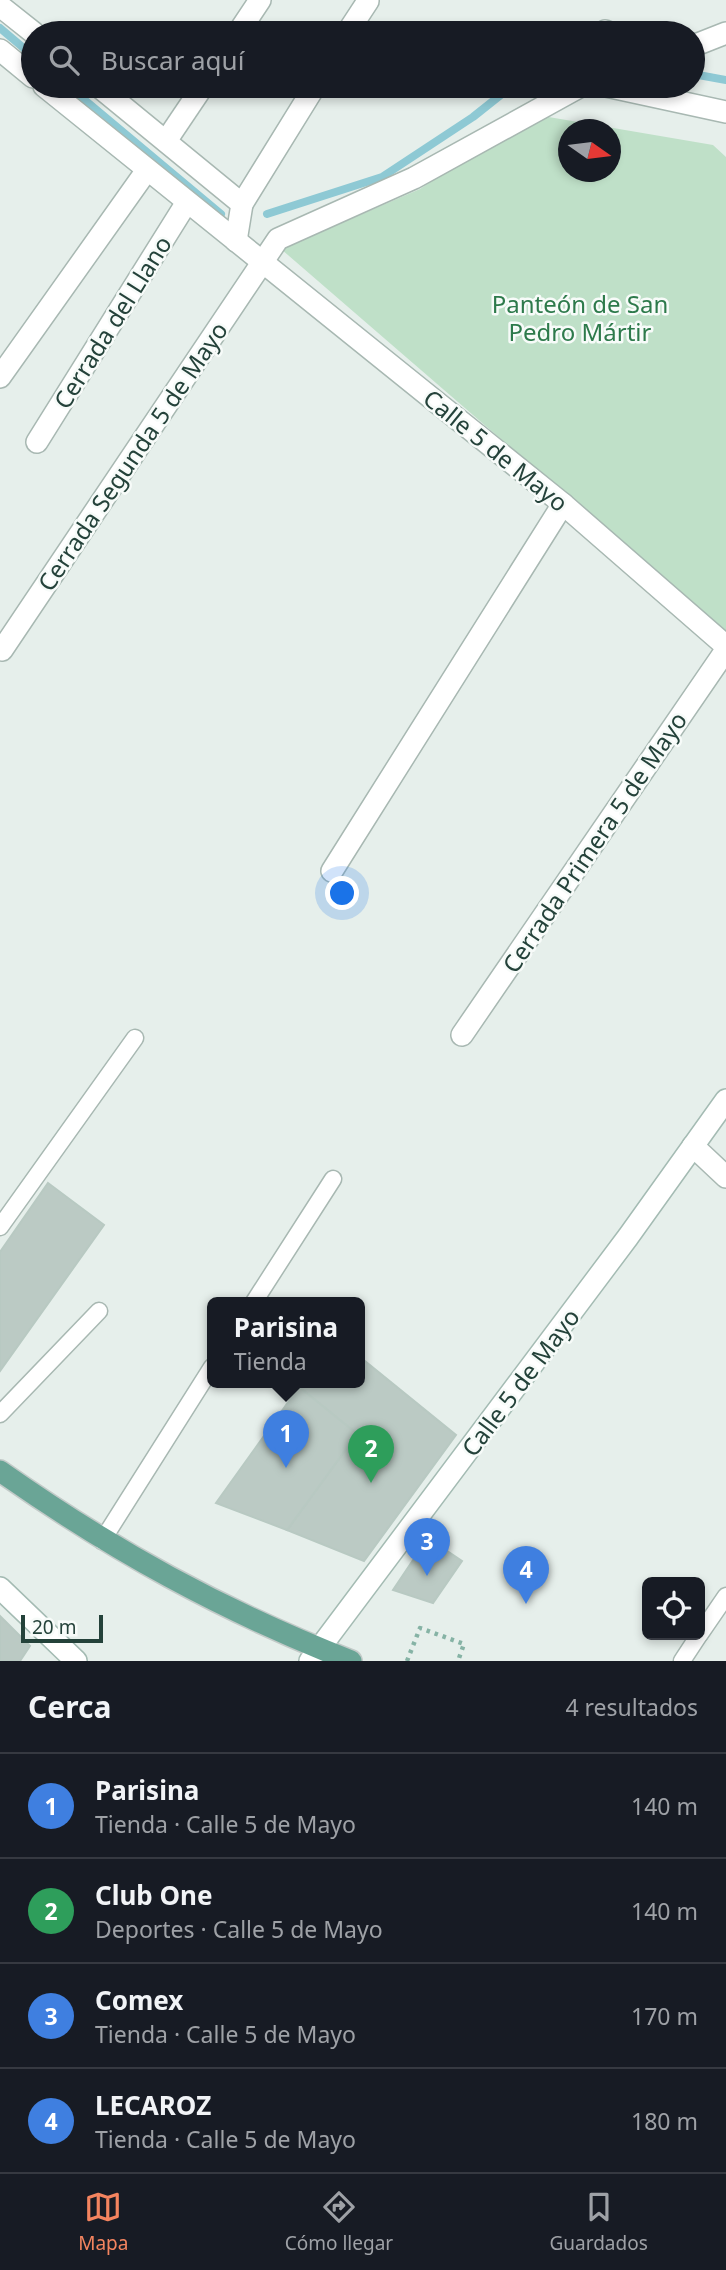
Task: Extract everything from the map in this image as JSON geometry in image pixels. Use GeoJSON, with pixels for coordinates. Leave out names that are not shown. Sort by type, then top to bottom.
{"type":"FeatureCollection","features":[{"type":"Feature","properties":{"kind":"main road"},"geometry":{"type":"LineString","coordinates":[[0,1471],[102,1541],[228,1610],[315,1655],[351,1661]]}},
{"type":"Feature","properties":{"kind":"street"},"geometry":{"type":"LineString","coordinates":[[246,21],[260,0]]}},
{"type":"Feature","properties":{"kind":"street"},"geometry":{"type":"LineString","coordinates":[[356,21],[368,1]]}},
{"type":"Feature","properties":{"kind":"street"},"geometry":{"type":"LineString","coordinates":[[0,6],[21,23]]}},
{"type":"Feature","properties":{"kind":"street"},"geometry":{"type":"LineString","coordinates":[[705,41],[726,33]]}},
{"type":"Feature","properties":{"kind":"street"},"geometry":{"type":"LineString","coordinates":[[0,50],[21,67]]}},
{"type":"Feature","properties":{"kind":"street","name":"Calle 5 de Mayo"},"geometry":{"type":"LineString","coordinates":[[59,98],[563,504],[726,648]]}},
{"type":"Feature","properties":{"kind":"street"},"geometry":{"type":"LineString","coordinates":[[113,98],[242,204]]}},
{"type":"Feature","properties":{"kind":"street"},"geometry":{"type":"LineString","coordinates":[[166,141],[195,98]]}},
{"type":"Feature","properties":{"kind":"street"},"geometry":{"type":"LineString","coordinates":[[236,241],[242,204],[308,98]]}},
{"type":"Feature","properties":{"kind":"street"},"geometry":{"type":"LineString","coordinates":[[261,261],[278,239],[414,178],[558,98]]}},
{"type":"Feature","properties":{"kind":"street"},"geometry":{"type":"LineString","coordinates":[[661,98],[726,112]]}},
{"type":"Feature","properties":{"kind":"street"},"geometry":{"type":"LineString","coordinates":[[0,377],[146,170]]}},
{"type":"Feature","properties":{"kind":"street","name":"Cerrada del Llano"},"geometry":{"type":"LineString","coordinates":[[37,442],[187,202]]}},
{"type":"Feature","properties":{"kind":"street","name":"Cerrada Segunda 5 de Mayo"},"geometry":{"type":"LineString","coordinates":[[2,650],[261,261]]}},
{"type":"Feature","properties":{"kind":"street"},"geometry":{"type":"LineString","coordinates":[[332,871],[563,504]]}},
{"type":"Feature","properties":{"kind":"street","name":"Cerrada Primera 5 de Mayo"},"geometry":{"type":"LineString","coordinates":[[462,1035],[726,648]]}},
{"type":"Feature","properties":{"kind":"street","name":"Calle 5 de Mayo"},"geometry":{"type":"LineString","coordinates":[[315,1655],[726,1100]]}},
{"type":"Feature","properties":{"kind":"street"},"geometry":{"type":"LineString","coordinates":[[693,1146],[726,1177]]}},
{"type":"Feature","properties":{"kind":"street"},"geometry":{"type":"LineString","coordinates":[[0,1588],[76,1661]]}},
{"type":"Feature","properties":{"kind":"lane"},"geometry":{"type":"LineString","coordinates":[[0,1227],[135,1038]]}},
{"type":"Feature","properties":{"kind":"lane"},"geometry":{"type":"LineString","coordinates":[[257,1297],[333,1179]]}},
{"type":"Feature","properties":{"kind":"lane"},"geometry":{"type":"LineString","coordinates":[[0,1414],[99,1311]]}},
{"type":"Feature","properties":{"kind":"lane"},"geometry":{"type":"LineString","coordinates":[[102,1541],[207,1375]]}},
{"type":"Feature","properties":{"kind":"lane"},"geometry":{"type":"LineString","coordinates":[[705,1627],[726,1596]]}},
{"type":"Feature","properties":{"kind":"lane"},"geometry":{"type":"LineString","coordinates":[[682,1661],[696,1640]]}},
{"type":"Feature","properties":{"kind":"path"},"geometry":{"type":"LineString","coordinates":[[407,1661],[419,1628],[464,1644],[458,1661]]}},
{"type":"Feature","properties":{"kind":"green space","name":"Panteón de San Pedro Mártir"},"geometry":{"type":"Polygon","coordinates":[[[531,114],[560,119],[558,119],[558,182],[621,182],[621,129],[713,145],[726,157],[726,634],[281,249],[420,189],[531,114]]]}},
{"type":"Feature","properties":{"kind":"building"},"geometry":{"type":"Polygon","coordinates":[[[48,1183],[104,1225],[0,1371],[0,1252],[48,1183]]]}},
{"type":"Feature","properties":{"kind":"building"},"geometry":{"type":"Polygon","coordinates":[[[365,1361],[456,1435],[364,1561],[287,1530],[357,1434],[300,1388],[365,1388],[365,1361]]]}},
{"type":"Feature","properties":{"kind":"building"},"geometry":{"type":"Polygon","coordinates":[[[298,1388],[357,1434],[287,1530],[216,1503],[298,1388]]]}},
{"type":"Feature","properties":{"kind":"building"},"geometry":{"type":"Polygon","coordinates":[[[428,1538],[462,1561],[433,1603],[393,1590],[428,1538]]]}},
{"type":"Feature","properties":{"kind":"building"},"geometry":{"type":"Polygon","coordinates":[[[0,1616],[30,1646],[20,1661],[0,1661],[0,1616]]]}},
{"type":"Feature","properties":{"kind":"waterway"},"geometry":{"type":"LineString","coordinates":[[0,28],[21,46]]}},
{"type":"Feature","properties":{"kind":"waterway"},"geometry":{"type":"LineString","coordinates":[[705,76],[726,80]]}},
{"type":"Feature","properties":{"kind":"waterway"},"geometry":{"type":"LineString","coordinates":[[82,98],[221,214]]}},
{"type":"Feature","properties":{"kind":"waterway"},"geometry":{"type":"LineString","coordinates":[[267,214],[382,177],[473,117],[497,98]]}},
{"type":"Feature","properties":{"kind":"place","name":"Parisina"},"geometry":{"type":"Point","coordinates":[286,1468]}},
{"type":"Feature","properties":{"kind":"place","name":"Club One"},"geometry":{"type":"Point","coordinates":[371,1483]}},
{"type":"Feature","properties":{"kind":"place","name":"Comex"},"geometry":{"type":"Point","coordinates":[427,1576]}},
{"type":"Feature","properties":{"kind":"place","name":"LECAROZ"},"geometry":{"type":"Point","coordinates":[526,1604]}}]}
